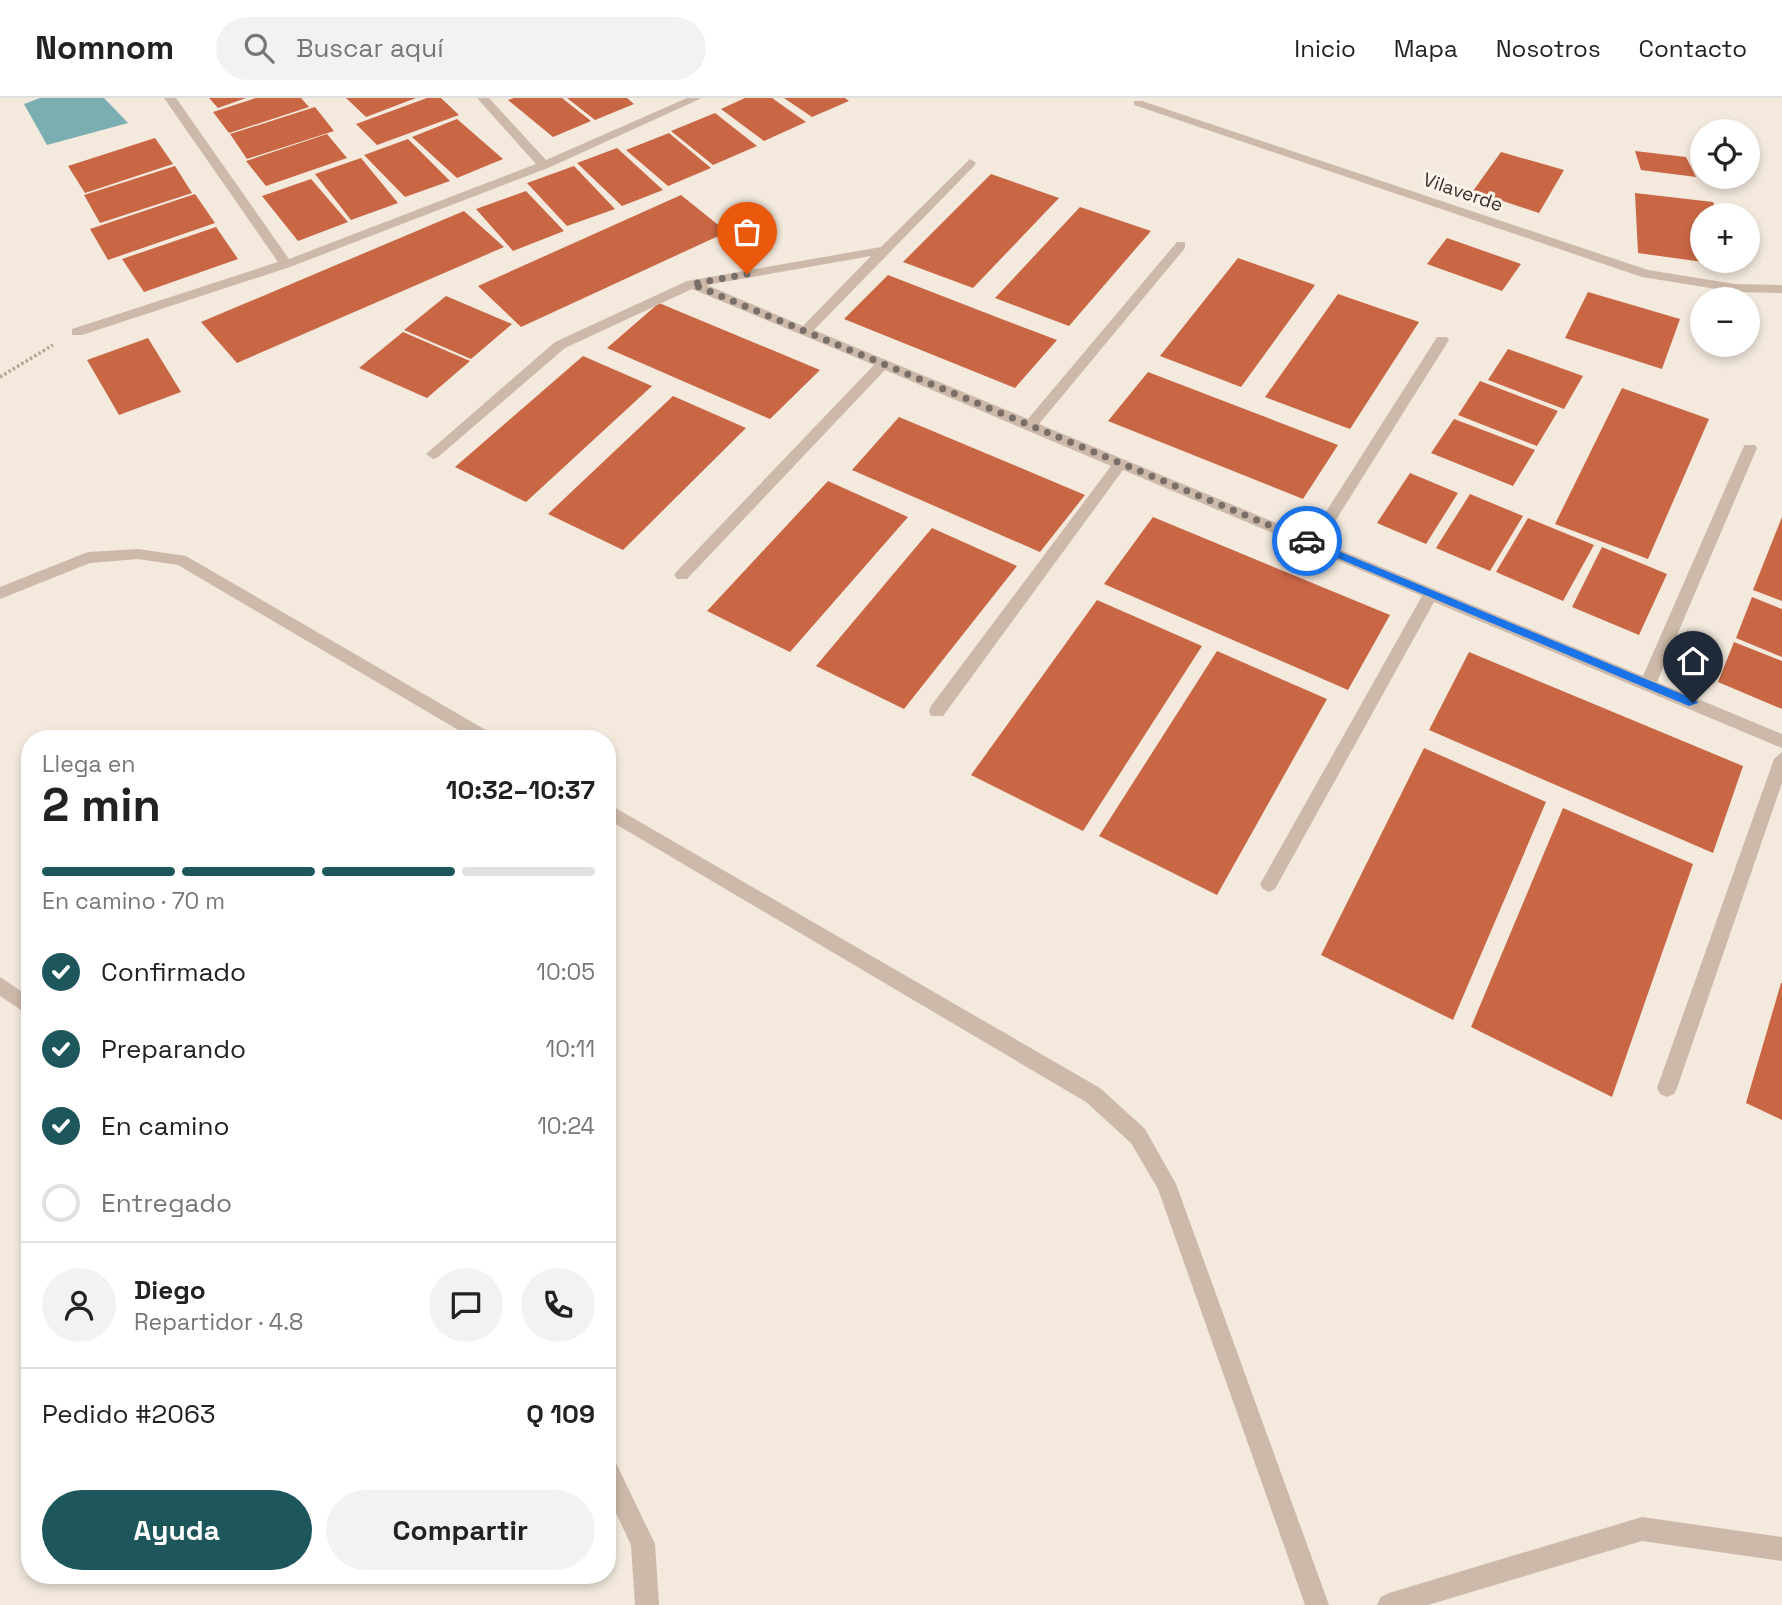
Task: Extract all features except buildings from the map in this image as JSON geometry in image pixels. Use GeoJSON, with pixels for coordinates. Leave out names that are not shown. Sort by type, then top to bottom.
{"type":"FeatureCollection","features":[{"type":"Feature","properties":{"kind":"street"},"geometry":{"type":"LineString","coordinates":[[170,98],[286,264]]}},
{"type":"Feature","properties":{"kind":"street"},"geometry":{"type":"LineString","coordinates":[[483,98],[544,165]]}},
{"type":"Feature","properties":{"kind":"street"},"geometry":{"type":"LineString","coordinates":[[77,332],[286,264],[544,165],[696,98]]}},
{"type":"Feature","properties":{"kind":"street","name":"Vilaverde"},"geometry":{"type":"LineString","coordinates":[[1138,103],[1646,274],[1735,288],[1782,289]]}},
{"type":"Feature","properties":{"kind":"street"},"geometry":{"type":"LineString","coordinates":[[806,330],[970,163]]}},
{"type":"Feature","properties":{"kind":"street"},"geometry":{"type":"LineString","coordinates":[[1031,425],[1181,245]]}},
{"type":"Feature","properties":{"kind":"street"},"geometry":{"type":"LineString","coordinates":[[432,454],[560,345],[692,284],[884,250]]}},
{"type":"Feature","properties":{"kind":"street"},"geometry":{"type":"LineString","coordinates":[[692,284],[1782,741]]}},
{"type":"Feature","properties":{"kind":"street"},"geometry":{"type":"LineString","coordinates":[[1313,544],[1442,340]]}},
{"type":"Feature","properties":{"kind":"street"},"geometry":{"type":"LineString","coordinates":[[682,576],[884,363]]}},
{"type":"Feature","properties":{"kind":"street"},"geometry":{"type":"LineString","coordinates":[[1648,684],[1750,449]]}},
{"type":"Feature","properties":{"kind":"street"},"geometry":{"type":"LineString","coordinates":[[937,711],[1121,463]]}},
{"type":"Feature","properties":{"kind":"street"},"geometry":{"type":"LineString","coordinates":[[0,593],[88,558],[138,554],[181,560],[471,730]]}},
{"type":"Feature","properties":{"kind":"street"},"geometry":{"type":"LineString","coordinates":[[1269,884],[1431,594]]}},
{"type":"Feature","properties":{"kind":"street"},"geometry":{"type":"LineString","coordinates":[[1667,1088],[1782,759]]}},
{"type":"Feature","properties":{"kind":"street"},"geometry":{"type":"LineString","coordinates":[[616,815],[1093,1095],[1138,1136],[1166,1184],[1317,1605]]}},
{"type":"Feature","properties":{"kind":"street"},"geometry":{"type":"LineString","coordinates":[[0,985],[21,1001]]}},
{"type":"Feature","properties":{"kind":"street"},"geometry":{"type":"LineString","coordinates":[[616,1488],[643,1544],[647,1605]]}},
{"type":"Feature","properties":{"kind":"street"},"geometry":{"type":"LineString","coordinates":[[1389,1605],[1642,1529],[1782,1549]]}},
{"type":"Feature","properties":{"kind":"path"},"geometry":{"type":"LineString","coordinates":[[0,377],[77,332]]}},
{"type":"Feature","properties":{"kind":"water"},"geometry":{"type":"Polygon","coordinates":[[[40,98],[104,98],[128,123],[47,145],[24,104],[40,98]]]}},
{"type":"Feature","properties":{"kind":"way so far"},"geometry":{"type":"LineString","coordinates":[[747,274],[692,284],[1307,541]]}},
{"type":"Feature","properties":{"kind":"route"},"geometry":{"type":"LineString","coordinates":[[1307,541],[1693,703]]}}]}
